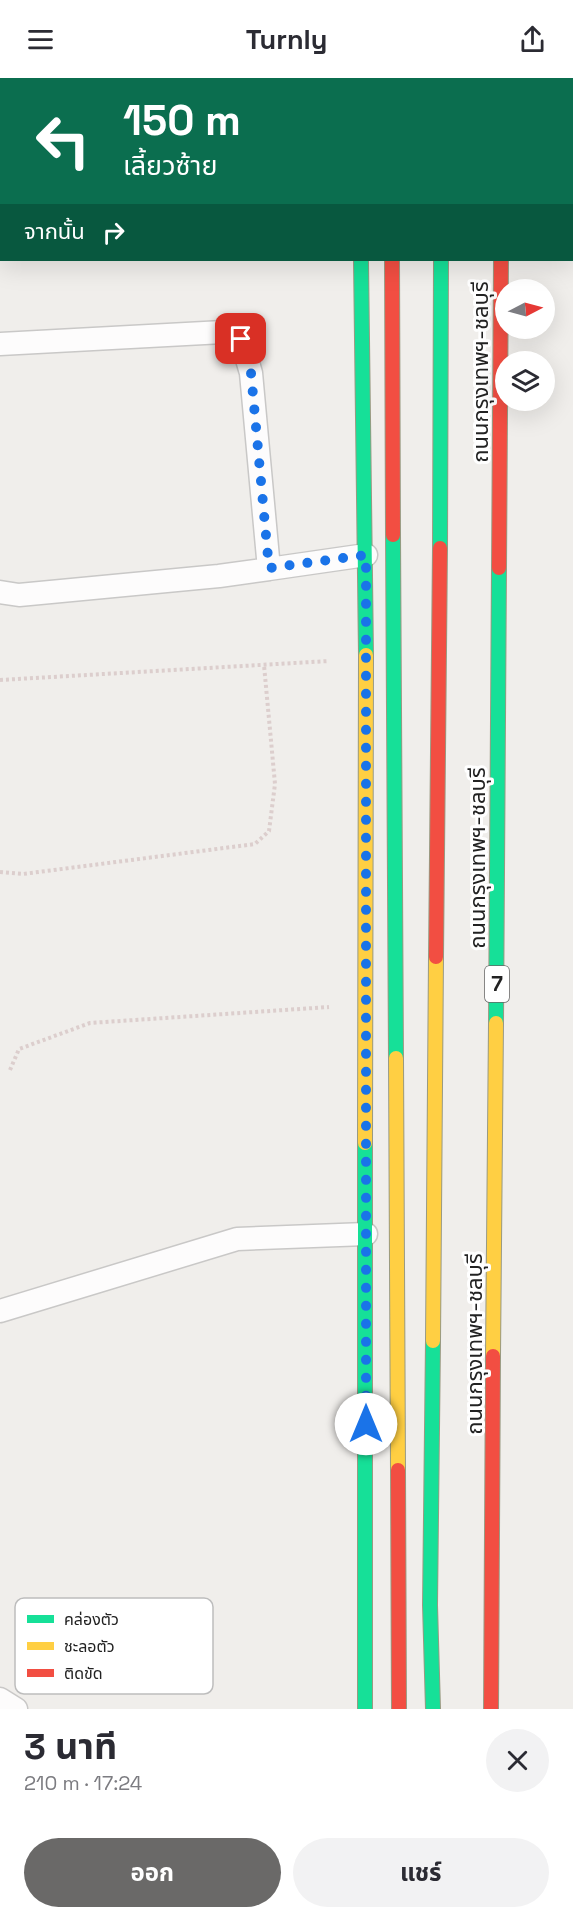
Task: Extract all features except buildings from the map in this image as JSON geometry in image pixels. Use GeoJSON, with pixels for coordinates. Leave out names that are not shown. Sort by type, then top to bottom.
{"type":"FeatureCollection","features":[{"type":"Feature","properties":{"kind":"main road"},"geometry":{"type":"LineString","coordinates":[[361,261],[366,555],[365,1709]]}},
{"type":"Feature","properties":{"kind":"main road"},"geometry":{"type":"LineString","coordinates":[[392,261],[399,1709]]}},
{"type":"Feature","properties":{"kind":"main road"},"geometry":{"type":"LineString","coordinates":[[433,1709],[430,1605],[441,261]]}},
{"type":"Feature","properties":{"kind":"main road","name":"ถนนกรุงเทพฯ-ชลบุรี"},"geometry":{"type":"LineString","coordinates":[[491,1709],[501,261]]}},
{"type":"Feature","properties":{"kind":"lane"},"geometry":{"type":"LineString","coordinates":[[0,344],[223,332],[241,339],[251,373],[269,568]]}},
{"type":"Feature","properties":{"kind":"lane"},"geometry":{"type":"LineString","coordinates":[[0,592],[19,595],[219,576],[366,555]]}},
{"type":"Feature","properties":{"kind":"lane"},"geometry":{"type":"LineString","coordinates":[[0,1311],[237,1239],[366,1234]]}},
{"type":"Feature","properties":{"kind":"lane"},"geometry":{"type":"LineString","coordinates":[[0,1699],[16,1709]]}},
{"type":"Feature","properties":{"kind":"path"},"geometry":{"type":"LineString","coordinates":[[0,680],[366,659]]}},
{"type":"Feature","properties":{"kind":"path"},"geometry":{"type":"LineString","coordinates":[[0,872],[23,874],[255,844],[269,831],[275,784],[264,665]]}},
{"type":"Feature","properties":{"kind":"path"},"geometry":{"type":"LineString","coordinates":[[10,1070],[19,1049],[90,1023],[366,1004]]}},
{"type":"Feature","properties":{"kind":"traffic: fast"},"geometry":{"type":"LineString","coordinates":[[361,261],[366,655]]}},
{"type":"Feature","properties":{"kind":"traffic: fast"},"geometry":{"type":"LineString","coordinates":[[440,548],[441,261]]}},
{"type":"Feature","properties":{"kind":"traffic: fast"},"geometry":{"type":"LineString","coordinates":[[393,535],[396,1058]]}},
{"type":"Feature","properties":{"kind":"traffic: fast"},"geometry":{"type":"LineString","coordinates":[[496,1023],[499,568]]}},
{"type":"Feature","properties":{"kind":"traffic: fast"},"geometry":{"type":"LineString","coordinates":[[365,1143],[365,1709]]}},
{"type":"Feature","properties":{"kind":"traffic: fast"},"geometry":{"type":"LineString","coordinates":[[433,1341],[430,1605],[433,1709]]}},
{"type":"Feature","properties":{"kind":"traffic: slow"},"geometry":{"type":"LineString","coordinates":[[365,1143],[366,655]]}},
{"type":"Feature","properties":{"kind":"traffic: slow"},"geometry":{"type":"LineString","coordinates":[[433,1341],[436,957]]}},
{"type":"Feature","properties":{"kind":"traffic: slow"},"geometry":{"type":"LineString","coordinates":[[493,1356],[496,1023]]}},
{"type":"Feature","properties":{"kind":"traffic: slow"},"geometry":{"type":"LineString","coordinates":[[396,1058],[398,1470]]}},
{"type":"Feature","properties":{"kind":"traffic: jam"},"geometry":{"type":"LineString","coordinates":[[392,261],[393,535]]}},
{"type":"Feature","properties":{"kind":"traffic: jam"},"geometry":{"type":"LineString","coordinates":[[499,568],[501,261]]}},
{"type":"Feature","properties":{"kind":"traffic: jam"},"geometry":{"type":"LineString","coordinates":[[436,957],[440,548]]}},
{"type":"Feature","properties":{"kind":"traffic: jam"},"geometry":{"type":"LineString","coordinates":[[491,1709],[493,1356]]}},
{"type":"Feature","properties":{"kind":"traffic: jam"},"geometry":{"type":"LineString","coordinates":[[398,1470],[399,1709]]}},
{"type":"Feature","properties":{"kind":"route"},"geometry":{"type":"LineString","coordinates":[[241,339],[251,373],[269,568],[366,555],[366,1424]]}}]}
